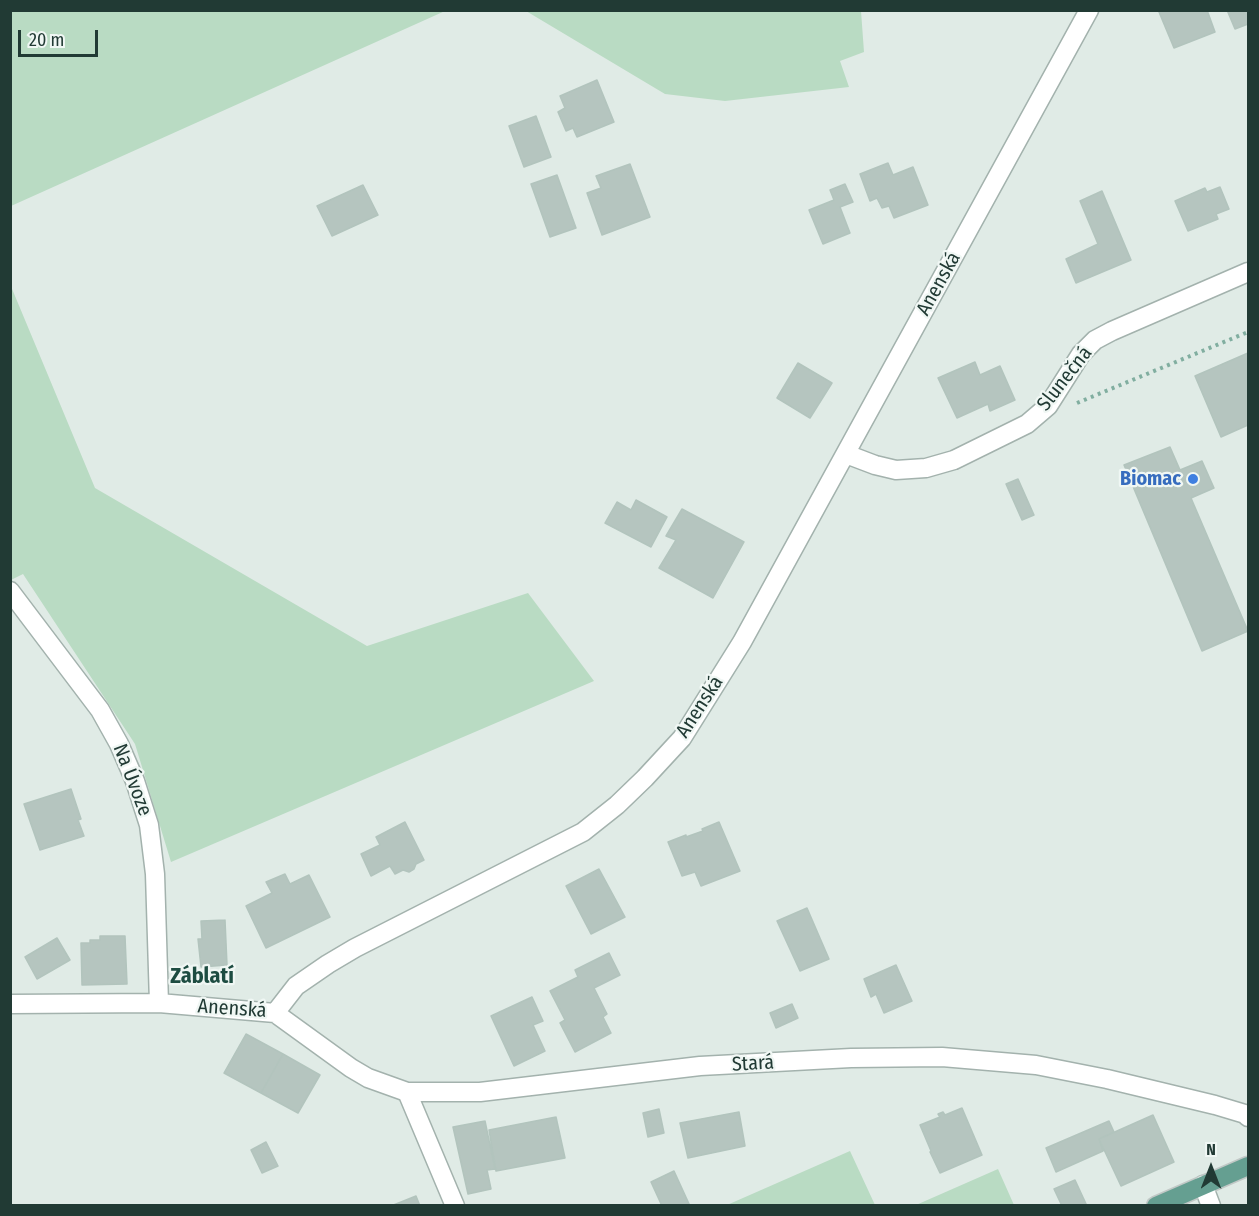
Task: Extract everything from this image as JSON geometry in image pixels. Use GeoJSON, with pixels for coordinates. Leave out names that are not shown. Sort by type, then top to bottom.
{"type":"FeatureCollection","features":[{"type":"Feature","properties":{"kind":"main road"},"geometry":{"type":"LineString","coordinates":[[1156,1206],[1248,1166]]}},
{"type":"Feature","properties":{"kind":"street","name":"Anenská"},"geometry":{"type":"LineString","coordinates":[[10,1004],[159,1003],[275,1012],[296,986],[320,969],[356,948],[583,832],[617,805],[682,738],[742,642],[1089,10]]}},
{"type":"Feature","properties":{"kind":"street","name":"Slunečná"},"geometry":{"type":"LineString","coordinates":[[846,454],[896,470],[926,468],[954,460],[1027,424],[1048,406],[1081,354],[1095,340],[1248,272]]}},
{"type":"Feature","properties":{"kind":"street","name":"Na Úvoze"},"geometry":{"type":"LineString","coordinates":[[10,591],[100,710],[119,744],[135,781],[149,825],[155,874],[159,1003]]}},
{"type":"Feature","properties":{"kind":"street","name":"Stará"},"geometry":{"type":"LineString","coordinates":[[275,1012],[351,1068],[368,1078],[406,1092],[480,1092],[700,1066],[851,1058],[942,1057],[1036,1065],[1215,1104],[1248,1117]]}},
{"type":"Feature","properties":{"kind":"street"},"geometry":{"type":"LineString","coordinates":[[406,1092],[455,1206]]}},
{"type":"Feature","properties":{"kind":"street"},"geometry":{"type":"LineString","coordinates":[[1203,1185],[1211,1206]]}},
{"type":"Feature","properties":{"kind":"path"},"geometry":{"type":"LineString","coordinates":[[1069,407],[1248,332]]}},
{"type":"Feature","properties":{"kind":"green space"},"geometry":{"type":"Polygon","coordinates":[[[11,10],[445,10],[445,11],[11,206],[11,10]]]}},
{"type":"Feature","properties":{"kind":"green space"},"geometry":{"type":"Polygon","coordinates":[[[526,11],[861,11],[864,52],[840,61],[849,87],[725,101],[665,94],[526,11]]]}},
{"type":"Feature","properties":{"kind":"green space"},"geometry":{"type":"Polygon","coordinates":[[[10,284],[95,488],[367,646],[528,593],[594,681],[171,862],[135,744],[23,574],[11,580],[10,284]]]}},
{"type":"Feature","properties":{"kind":"green space"},"geometry":{"type":"Polygon","coordinates":[[[850,1151],[875,1205],[727,1205],[850,1151]]]}},
{"type":"Feature","properties":{"kind":"green space"},"geometry":{"type":"Polygon","coordinates":[[[998,1169],[1014,1205],[916,1205],[998,1169]]]}},
{"type":"Feature","properties":{"kind":"building"},"geometry":{"type":"Polygon","coordinates":[[[1163,10],[1207,10],[1215,32],[1174,48],[1159,12],[1163,10]]]}},
{"type":"Feature","properties":{"kind":"building"},"geometry":{"type":"Polygon","coordinates":[[[1227,10],[1248,10],[1248,24],[1235,29],[1227,10]]]}},
{"type":"Feature","properties":{"kind":"building"},"geometry":{"type":"Polygon","coordinates":[[[597,80],[614,122],[577,137],[573,128],[566,131],[558,112],[565,108],[560,96],[597,80]]]}},
{"type":"Feature","properties":{"kind":"building"},"geometry":{"type":"Polygon","coordinates":[[[536,116],[551,157],[524,167],[509,126],[536,116]]]}},
{"type":"Feature","properties":{"kind":"building"},"geometry":{"type":"Polygon","coordinates":[[[888,163],[893,175],[913,167],[928,205],[894,218],[889,206],[882,208],[877,198],[870,201],[860,174],[888,163]]]}},
{"type":"Feature","properties":{"kind":"building"},"geometry":{"type":"Polygon","coordinates":[[[630,164],[650,217],[602,235],[587,193],[601,188],[596,176],[630,164]]]}},
{"type":"Feature","properties":{"kind":"building"},"geometry":{"type":"Polygon","coordinates":[[[557,175],[576,228],[550,237],[531,184],[557,175]]]}},
{"type":"Feature","properties":{"kind":"building"},"geometry":{"type":"Polygon","coordinates":[[[845,184],[853,202],[840,207],[850,233],[823,244],[809,210],[834,200],[830,190],[845,184]]]}},
{"type":"Feature","properties":{"kind":"building"},"geometry":{"type":"Polygon","coordinates":[[[363,185],[378,215],[332,236],[317,206],[363,185]]]}},
{"type":"Feature","properties":{"kind":"building"},"geometry":{"type":"Polygon","coordinates":[[[1220,187],[1229,209],[1216,214],[1218,219],[1188,231],[1175,201],[1205,188],[1207,192],[1220,187]]]}},
{"type":"Feature","properties":{"kind":"building"},"geometry":{"type":"Polygon","coordinates":[[[1102,191],[1131,260],[1076,283],[1066,259],[1098,244],[1080,201],[1102,191]]]}},
{"type":"Feature","properties":{"kind":"building"},"geometry":{"type":"Polygon","coordinates":[[[1248,353],[1248,425],[1221,437],[1195,376],[1248,353]]]}},
{"type":"Feature","properties":{"kind":"building"},"geometry":{"type":"Polygon","coordinates":[[[975,362],[980,375],[1000,366],[1015,400],[990,411],[988,404],[957,418],[938,378],[975,362]]]}},
{"type":"Feature","properties":{"kind":"building"},"geometry":{"type":"Polygon","coordinates":[[[798,363],[832,383],[810,418],[777,398],[798,363]]]}},
{"type":"Feature","properties":{"kind":"building"},"geometry":{"type":"Polygon","coordinates":[[[1170,447],[1180,470],[1202,461],[1214,488],[1191,498],[1248,631],[1202,651],[1124,465],[1170,447]]]}},
{"type":"Feature","properties":{"kind":"building"},"geometry":{"type":"Polygon","coordinates":[[[1018,479],[1034,515],[1022,520],[1006,484],[1018,479]]]}},
{"type":"Feature","properties":{"kind":"building"},"geometry":{"type":"Polygon","coordinates":[[[636,500],[667,517],[651,547],[605,523],[617,502],[631,510],[636,500]]]}},
{"type":"Feature","properties":{"kind":"building"},"geometry":{"type":"Polygon","coordinates":[[[682,509],[744,542],[713,598],[659,568],[676,540],[666,536],[682,509]]]}},
{"type":"Feature","properties":{"kind":"building"},"geometry":{"type":"Polygon","coordinates":[[[71,789],[84,836],[40,850],[24,804],[71,789]]]}},
{"type":"Feature","properties":{"kind":"building"},"geometry":{"type":"Polygon","coordinates":[[[405,822],[424,860],[416,864],[409,872],[403,870],[395,874],[390,866],[371,876],[361,854],[380,845],[376,837],[405,822]]]}},
{"type":"Feature","properties":{"kind":"building"},"geometry":{"type":"Polygon","coordinates":[[[719,822],[740,871],[701,886],[695,872],[682,876],[668,842],[703,831],[702,829],[719,822]]]}},
{"type":"Feature","properties":{"kind":"building"},"geometry":{"type":"Polygon","coordinates":[[[599,869],[625,917],[591,934],[566,886],[599,869]]]}},
{"type":"Feature","properties":{"kind":"building"},"geometry":{"type":"Polygon","coordinates":[[[285,874],[290,884],[309,875],[330,917],[266,948],[246,906],[272,893],[266,882],[285,874]]]}},
{"type":"Feature","properties":{"kind":"building"},"geometry":{"type":"Polygon","coordinates":[[[807,908],[829,959],[800,971],[777,921],[807,908]]]}},
{"type":"Feature","properties":{"kind":"building"},"geometry":{"type":"Polygon","coordinates":[[[225,920],[227,965],[201,967],[198,939],[202,939],[201,921],[225,920]]]}},
{"type":"Feature","properties":{"kind":"building"},"geometry":{"type":"Polygon","coordinates":[[[100,936],[125,936],[127,984],[82,985],[81,943],[100,940],[100,936]]]}},
{"type":"Feature","properties":{"kind":"building"},"geometry":{"type":"Polygon","coordinates":[[[57,938],[70,960],[37,979],[25,957],[57,938]]]}},
{"type":"Feature","properties":{"kind":"building"},"geometry":{"type":"Polygon","coordinates":[[[609,953],[620,975],[594,988],[607,1014],[603,1017],[611,1033],[575,1052],[560,1023],[565,1020],[550,991],[578,977],[575,970],[609,953]]]}},
{"type":"Feature","properties":{"kind":"building"},"geometry":{"type":"Polygon","coordinates":[[[896,965],[912,1001],[884,1013],[876,994],[871,997],[864,979],[896,965]]]}},
{"type":"Feature","properties":{"kind":"building"},"geometry":{"type":"Polygon","coordinates":[[[532,997],[543,1021],[533,1025],[545,1051],[514,1066],[491,1016],[532,997]]]}},
{"type":"Feature","properties":{"kind":"building"},"geometry":{"type":"Polygon","coordinates":[[[792,1004],[798,1018],[776,1028],[770,1013],[792,1004]]]}},
{"type":"Feature","properties":{"kind":"building"},"geometry":{"type":"Polygon","coordinates":[[[246,1034],[283,1054],[261,1093],[224,1073],[246,1034]]]}},
{"type":"Feature","properties":{"kind":"building"},"geometry":{"type":"Polygon","coordinates":[[[283,1054],[320,1075],[298,1113],[261,1093],[283,1054]]]}},
{"type":"Feature","properties":{"kind":"building"},"geometry":{"type":"Polygon","coordinates":[[[962,1108],[982,1155],[940,1173],[920,1125],[940,1117],[938,1114],[943,1112],[945,1115],[962,1108]]]}},
{"type":"Feature","properties":{"kind":"building"},"geometry":{"type":"Polygon","coordinates":[[[659,1109],[664,1133],[648,1137],[643,1113],[659,1109]]]}},
{"type":"Feature","properties":{"kind":"building"},"geometry":{"type":"Polygon","coordinates":[[[739,1112],[745,1146],[688,1158],[680,1123],[739,1112]]]}},
{"type":"Feature","properties":{"kind":"building"},"geometry":{"type":"Polygon","coordinates":[[[1153,1115],[1174,1162],[1121,1186],[1099,1139],[1153,1115]]]}},
{"type":"Feature","properties":{"kind":"building"},"geometry":{"type":"Polygon","coordinates":[[[556,1117],[565,1158],[496,1171],[489,1130],[556,1117]]]}},
{"type":"Feature","properties":{"kind":"building"},"geometry":{"type":"Polygon","coordinates":[[[485,1121],[495,1169],[487,1170],[491,1189],[468,1194],[453,1127],[485,1121]]]}},
{"type":"Feature","properties":{"kind":"building"},"geometry":{"type":"Polygon","coordinates":[[[1109,1121],[1114,1132],[1099,1139],[1103,1151],[1056,1172],[1046,1148],[1109,1121]]]}},
{"type":"Feature","properties":{"kind":"building"},"geometry":{"type":"Polygon","coordinates":[[[266,1142],[278,1166],[262,1173],[251,1150],[266,1142]]]}},
{"type":"Feature","properties":{"kind":"building"},"geometry":{"type":"Polygon","coordinates":[[[674,1171],[690,1206],[662,1206],[651,1182],[674,1171]]]}},
{"type":"Feature","properties":{"kind":"building"},"geometry":{"type":"Polygon","coordinates":[[[1075,1180],[1087,1206],[1062,1206],[1054,1189],[1075,1180]]]}},
{"type":"Feature","properties":{"kind":"building"},"geometry":{"type":"Polygon","coordinates":[[[416,1196],[420,1206],[391,1206],[416,1196]]]}},
{"type":"Feature","properties":{"kind":"place","name":"Biomac"},"geometry":{"type":"Point","coordinates":[1193,479]}},
{"type":"Feature","properties":{"kind":"district","name":"Záblatí"},"geometry":{"type":"Point","coordinates":[202,977]}}]}
